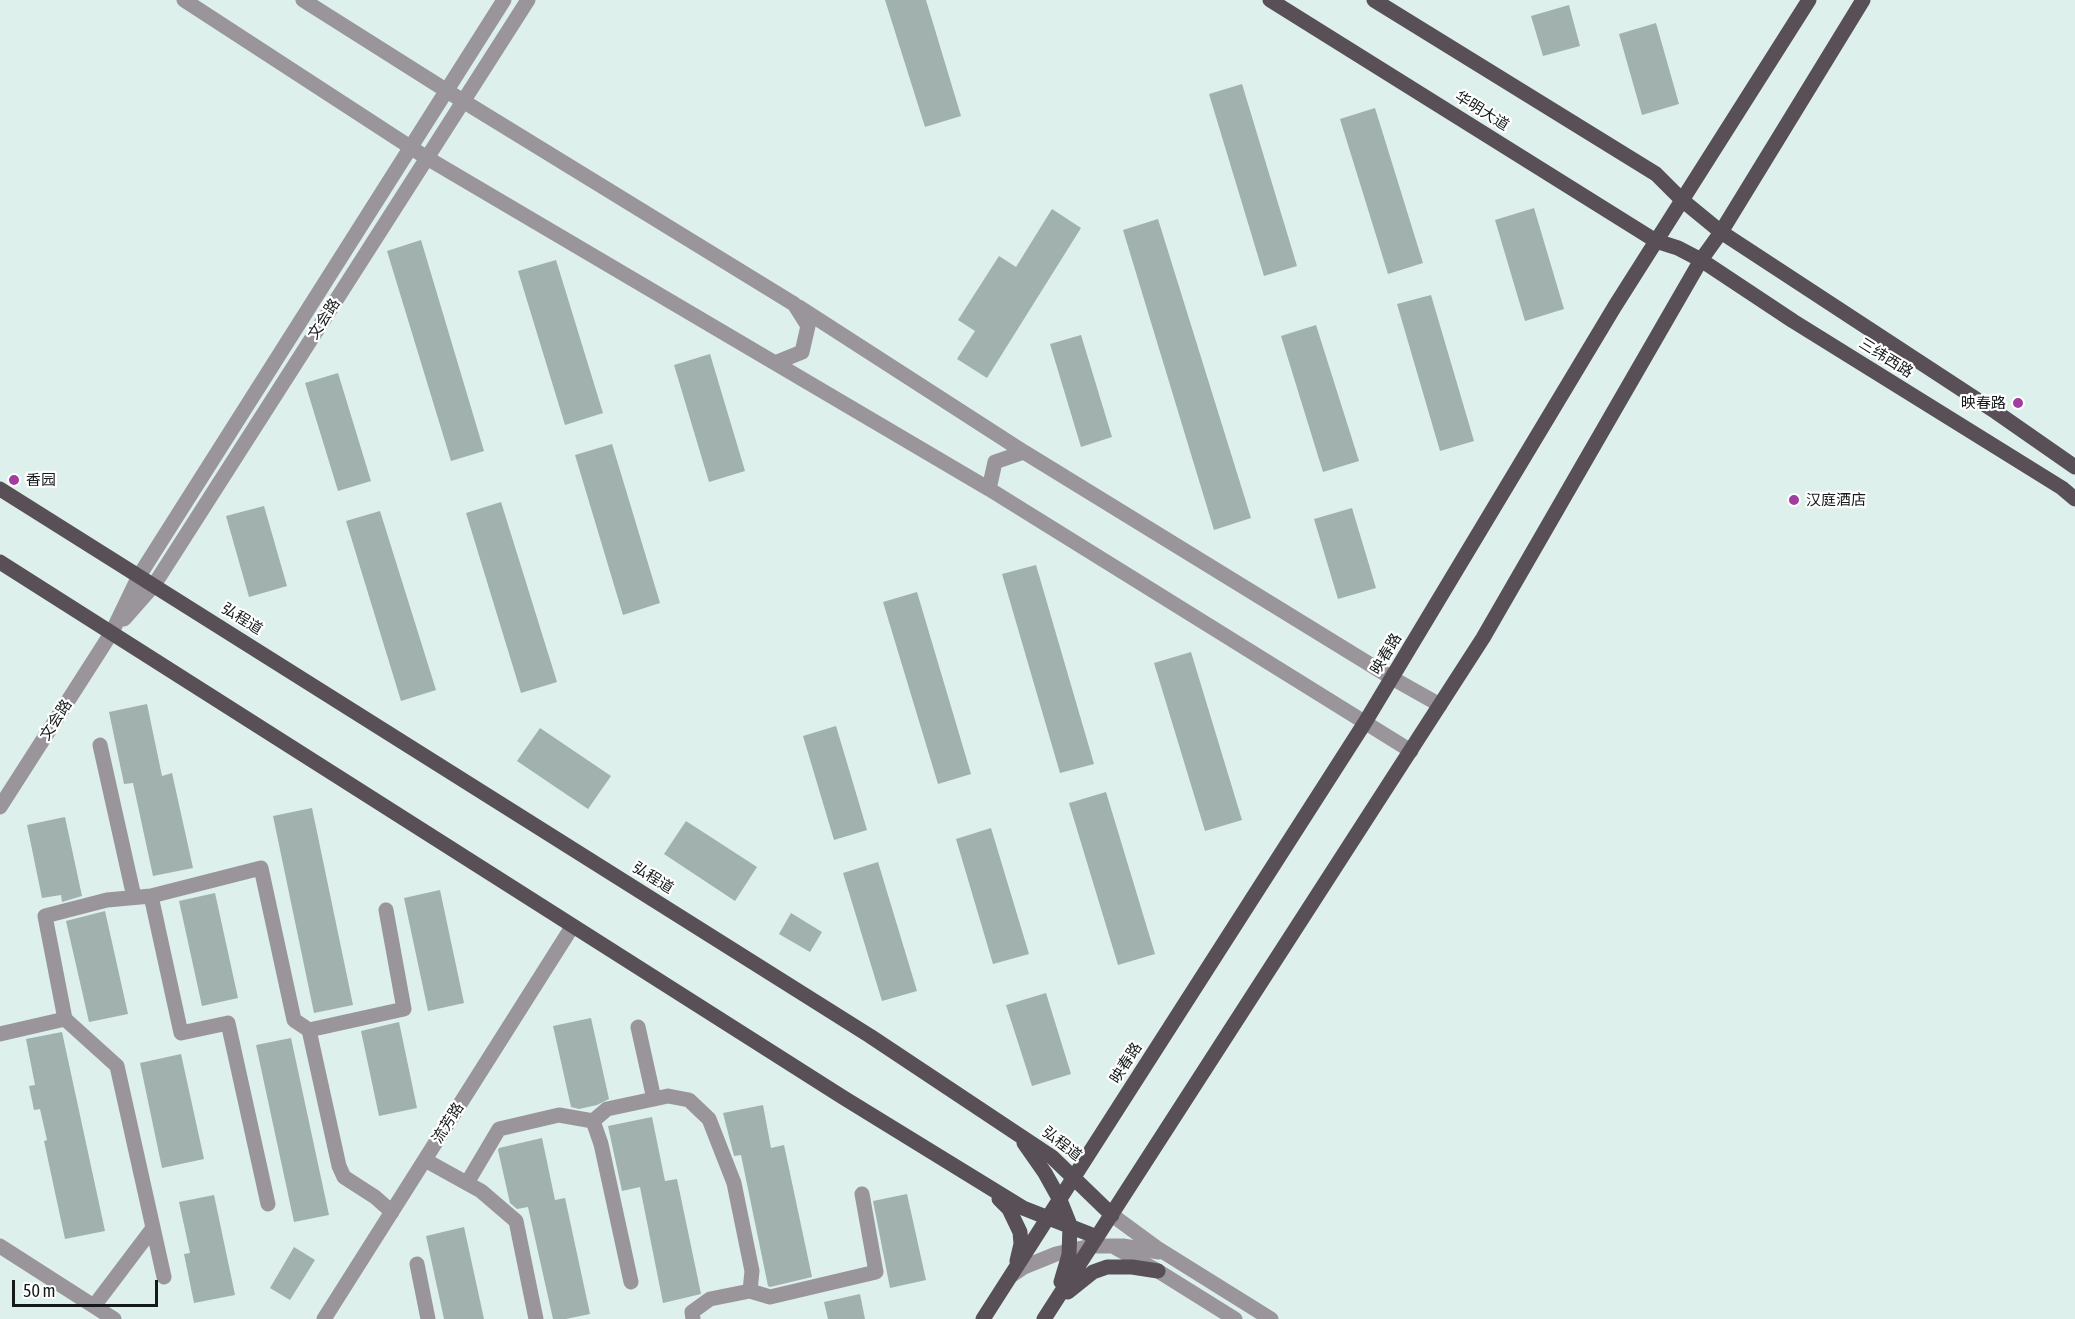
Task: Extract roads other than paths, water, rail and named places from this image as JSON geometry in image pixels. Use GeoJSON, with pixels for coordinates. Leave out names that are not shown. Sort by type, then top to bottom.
{"type":"FeatureCollection","features":[{"type":"Feature","properties":{"kind":"main road","name":"华明大道"},"geometry":{"type":"LineString","coordinates":[[1270,0],[1656,241],[1678,248]]}},
{"type":"Feature","properties":{"kind":"main road"},"geometry":{"type":"LineString","coordinates":[[1374,0],[1656,174],[1682,200]]}},
{"type":"Feature","properties":{"kind":"main road","name":"映春路"},"geometry":{"type":"LineString","coordinates":[[983,1319],[1364,724],[1656,241],[1809,0]]}},
{"type":"Feature","properties":{"kind":"main road"},"geometry":{"type":"LineString","coordinates":[[1047,1313],[1100,1243],[1112,1215],[1483,638],[1701,260],[1721,232],[1863,0]]}},
{"type":"Feature","properties":{"kind":"main road","name":"三纬西路"},"geometry":{"type":"LineString","coordinates":[[1682,200],[1721,232],[1996,412],[2075,467]]}},
{"type":"Feature","properties":{"kind":"main road","name":"三纬西路"},"geometry":{"type":"LineString","coordinates":[[1678,248],[1701,260],[1793,321],[2062,488],[2075,499]]}},
{"type":"Feature","properties":{"kind":"main road","name":"弘程道"},"geometry":{"type":"LineString","coordinates":[[0,489],[870,1036],[1052,1157],[1112,1215]]}},
{"type":"Feature","properties":{"kind":"main road"},"geometry":{"type":"LineString","coordinates":[[0,562],[572,927],[1023,1208],[1048,1219],[1070,1225],[1100,1243]]}},
{"type":"Feature","properties":{"kind":"main road"},"geometry":{"type":"LineString","coordinates":[[1014,1131],[1032,1154],[1060,1200],[1070,1225],[1070,1250],[1065,1270],[1047,1313]]}},
{"type":"Feature","properties":{"kind":"main road"},"geometry":{"type":"LineString","coordinates":[[986,1185],[1009,1209],[1020,1232],[1022,1244],[1012,1275]]}},
{"type":"Feature","properties":{"kind":"main road"},"geometry":{"type":"LineString","coordinates":[[1047,1313],[1083,1278],[1093,1272],[1107,1267],[1132,1267],[1158,1271]]}},
{"type":"Feature","properties":{"kind":"street"},"geometry":{"type":"LineString","coordinates":[[184,0],[412,146],[427,158],[989,489],[1364,724],[1411,751]]}},
{"type":"Feature","properties":{"kind":"street"},"geometry":{"type":"LineString","coordinates":[[303,0],[794,304],[1024,452],[1392,678],[1440,705]]}},
{"type":"Feature","properties":{"kind":"street","name":"文会路"},"geometry":{"type":"LineString","coordinates":[[0,807],[112,633],[139,576],[504,0]]}},
{"type":"Feature","properties":{"kind":"street","name":"文会路"},"geometry":{"type":"LineString","coordinates":[[112,633],[154,585],[528,0]]}},
{"type":"Feature","properties":{"kind":"street"},"geometry":{"type":"LineString","coordinates":[[776,363],[802,352],[808,326],[794,304]]}},
{"type":"Feature","properties":{"kind":"street"},"geometry":{"type":"LineString","coordinates":[[989,489],[995,462],[1024,452]]}},
{"type":"Feature","properties":{"kind":"street"},"geometry":{"type":"LineString","coordinates":[[100,745],[134,897]]}},
{"type":"Feature","properties":{"kind":"street"},"geometry":{"type":"LineString","coordinates":[[164,1277],[117,1066],[65,1018],[45,916],[107,900],[151,896],[261,868],[294,1020],[309,1030],[339,1166],[344,1177],[375,1197],[392,1212]]}},
{"type":"Feature","properties":{"kind":"street"},"geometry":{"type":"LineString","coordinates":[[151,896],[181,1033],[228,1023],[268,1204]]}},
{"type":"Feature","properties":{"kind":"street"},"geometry":{"type":"LineString","coordinates":[[309,1030],[404,1009],[386,910]]}},
{"type":"Feature","properties":{"kind":"street","name":"流芳路"},"geometry":{"type":"LineString","coordinates":[[324,1319],[572,927]]}},
{"type":"Feature","properties":{"kind":"street"},"geometry":{"type":"LineString","coordinates":[[0,1034],[65,1018]]}},
{"type":"Feature","properties":{"kind":"street"},"geometry":{"type":"LineString","coordinates":[[638,1027],[654,1099]]}},
{"type":"Feature","properties":{"kind":"street"},"geometry":{"type":"LineString","coordinates":[[593,1121],[607,1109],[668,1096],[689,1100],[709,1119],[734,1183],[752,1271],[750,1291]]}},
{"type":"Feature","properties":{"kind":"street"},"geometry":{"type":"LineString","coordinates":[[466,1183],[499,1129],[560,1115],[593,1121]]}},
{"type":"Feature","properties":{"kind":"street"},"geometry":{"type":"LineString","coordinates":[[593,1121],[601,1144],[631,1282]]}},
{"type":"Feature","properties":{"kind":"street"},"geometry":{"type":"LineString","coordinates":[[425,1160],[482,1191],[516,1221],[537,1319]]}},
{"type":"Feature","properties":{"kind":"street"},"geometry":{"type":"LineString","coordinates":[[693,1319],[692,1312],[710,1299],[750,1291],[770,1297],[876,1272],[862,1194]]}},
{"type":"Feature","properties":{"kind":"street","name":"弘程道"},"geometry":{"type":"LineString","coordinates":[[1112,1215],[1168,1254],[1271,1319]]}},
{"type":"Feature","properties":{"kind":"street"},"geometry":{"type":"LineString","coordinates":[[93,1306],[153,1228]]}},
{"type":"Feature","properties":{"kind":"street"},"geometry":{"type":"LineString","coordinates":[[1012,1275],[1037,1261],[1100,1243],[1136,1247],[1168,1254]]}},
{"type":"Feature","properties":{"kind":"street"},"geometry":{"type":"LineString","coordinates":[[1100,1243],[1158,1271],[1235,1319]]}},
{"type":"Feature","properties":{"kind":"street"},"geometry":{"type":"LineString","coordinates":[[0,1246],[114,1319]]}},
{"type":"Feature","properties":{"kind":"street"},"geometry":{"type":"LineString","coordinates":[[417,1264],[428,1319]]}},
{"type":"Feature","properties":{"kind":"place","name":"映春路"},"geometry":{"type":"Point","coordinates":[2018,403]}},
{"type":"Feature","properties":{"kind":"place","name":"香园"},"geometry":{"type":"Point","coordinates":[14,480]}},
{"type":"Feature","properties":{"kind":"place","name":"汉庭酒店"},"geometry":{"type":"Point","coordinates":[1794,500]}}]}
